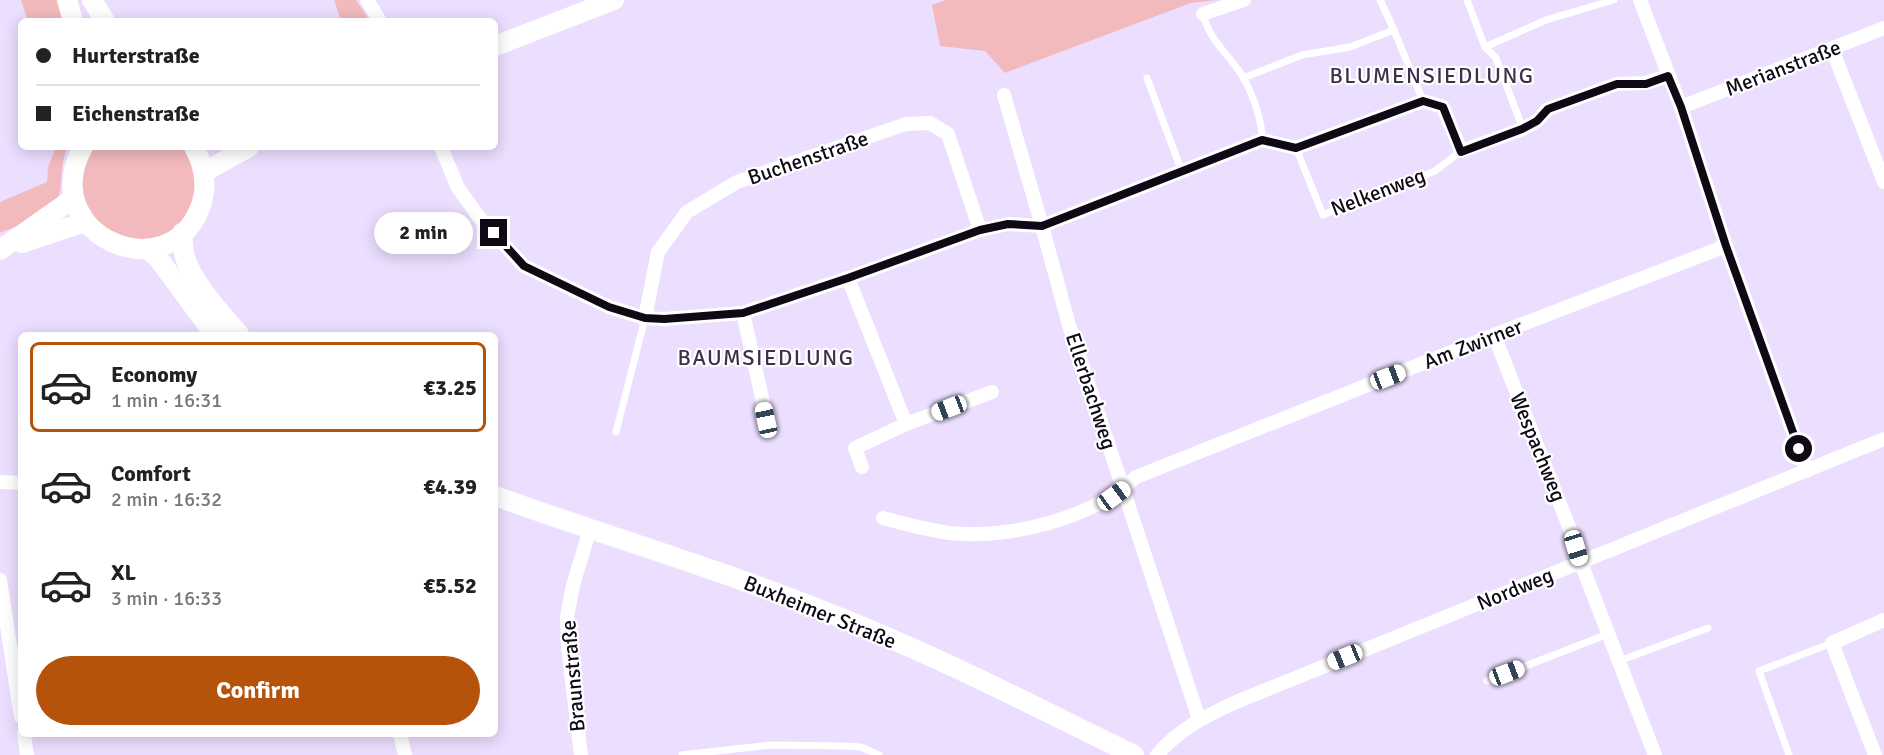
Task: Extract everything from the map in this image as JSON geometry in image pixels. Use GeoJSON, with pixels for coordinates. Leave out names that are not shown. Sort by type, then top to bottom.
{"type":"FeatureCollection","features":[{"type":"Feature","properties":{"kind":"main road"},"geometry":{"type":"LineString","coordinates":[[67,0],[73,18]]}},
{"type":"Feature","properties":{"kind":"main road"},"geometry":{"type":"LineString","coordinates":[[90,0],[93,18]]}},
{"type":"Feature","properties":{"kind":"main road"},"geometry":{"type":"LineString","coordinates":[[90,0],[103,18]]}},
{"type":"Feature","properties":{"kind":"main road"},"geometry":{"type":"LineString","coordinates":[[498,45],[614,0]]}},
{"type":"Feature","properties":{"kind":"main road"},"geometry":{"type":"LineString","coordinates":[[82,150],[74,171],[74,198],[85,222],[100,236],[119,246],[147,249],[165,244],[182,233],[198,212],[204,192],[204,172],[195,150]]}},
{"type":"Feature","properties":{"kind":"main road"},"geometry":{"type":"LineString","coordinates":[[204,172],[244,150]]}},
{"type":"Feature","properties":{"kind":"main road"},"geometry":{"type":"LineString","coordinates":[[0,250],[74,198]]}},
{"type":"Feature","properties":{"kind":"main road"},"geometry":{"type":"LineString","coordinates":[[0,250],[85,222]]}},
{"type":"Feature","properties":{"kind":"main road"},"geometry":{"type":"LineString","coordinates":[[182,233],[184,256],[190,269],[215,307],[237,332]]}},
{"type":"Feature","properties":{"kind":"main road"},"geometry":{"type":"LineString","coordinates":[[147,249],[158,258],[213,332]]}},
{"type":"Feature","properties":{"kind":"main road","name":"Buxheimer Straße"},"geometry":{"type":"LineString","coordinates":[[498,497],[732,577],[863,627],[996,687],[1134,755]]}},
{"type":"Feature","properties":{"kind":"street"},"geometry":{"type":"LineString","coordinates":[[367,0],[378,18]]}},
{"type":"Feature","properties":{"kind":"street"},"geometry":{"type":"LineString","coordinates":[[1203,14],[1244,0]]}},
{"type":"Feature","properties":{"kind":"street"},"geometry":{"type":"LineString","coordinates":[[1640,0],[1681,107],[1726,246],[1807,471]]}},
{"type":"Feature","properties":{"kind":"street","name":"Merianstraße"},"geometry":{"type":"LineString","coordinates":[[1681,107],[1884,28]]}},
{"type":"Feature","properties":{"kind":"street"},"geometry":{"type":"LineString","coordinates":[[1832,50],[1884,182]]}},
{"type":"Feature","properties":{"kind":"street"},"geometry":{"type":"LineString","coordinates":[[442,150],[458,188],[479,217],[524,266],[609,307],[645,318],[664,319],[743,313],[980,230],[1008,224],[1042,226],[1262,140],[1296,148],[1423,101],[1443,107],[1461,152],[1522,129],[1537,121],[1548,109],[1617,84],[1646,84],[1668,76]]}},
{"type":"Feature","properties":{"kind":"street","name":"Ellerbachweg"},"geometry":{"type":"LineString","coordinates":[[1004,95],[1069,325],[1199,719]]}},
{"type":"Feature","properties":{"kind":"street","name":"Buchenstraße"},"geometry":{"type":"LineString","coordinates":[[645,318],[658,252],[687,212],[737,182],[906,124],[930,123],[948,134],[980,230]]}},
{"type":"Feature","properties":{"kind":"street","name":"Am Zwirner"},"geometry":{"type":"LineString","coordinates":[[883,518],[951,533],[1014,531],[1037,526],[1114,496],[1136,477],[1726,246]]}},
{"type":"Feature","properties":{"kind":"street"},"geometry":{"type":"LineString","coordinates":[[848,278],[906,424]]}},
{"type":"Feature","properties":{"kind":"street"},"geometry":{"type":"LineString","coordinates":[[743,313],[766,420]]}},
{"type":"Feature","properties":{"kind":"street","name":"Wespachweg"},"geometry":{"type":"LineString","coordinates":[[1494,335],[1655,755]]}},
{"type":"Feature","properties":{"kind":"street"},"geometry":{"type":"LineString","coordinates":[[862,467],[855,448],[906,424],[992,392]]}},
{"type":"Feature","properties":{"kind":"street","name":"Nordweg"},"geometry":{"type":"LineString","coordinates":[[1157,755],[1199,719],[1389,639],[1884,440]]}},
{"type":"Feature","properties":{"kind":"street"},"geometry":{"type":"LineString","coordinates":[[0,482],[18,483]]}},
{"type":"Feature","properties":{"kind":"street","name":"Braunstraße"},"geometry":{"type":"LineString","coordinates":[[581,755],[568,647],[567,617],[573,585],[590,529]]}},
{"type":"Feature","properties":{"kind":"street"},"geometry":{"type":"LineString","coordinates":[[0,580],[18,697]]}},
{"type":"Feature","properties":{"kind":"street"},"geometry":{"type":"LineString","coordinates":[[1875,755],[1832,642],[1884,620]]}},
{"type":"Feature","properties":{"kind":"street"},"geometry":{"type":"LineString","coordinates":[[24,737],[27,755]]}},
{"type":"Feature","properties":{"kind":"street"},"geometry":{"type":"LineString","coordinates":[[401,737],[405,755]]}},
{"type":"Feature","properties":{"kind":"lane"},"geometry":{"type":"LineString","coordinates":[[1380,0],[1423,101]]}},
{"type":"Feature","properties":{"kind":"lane"},"geometry":{"type":"LineString","coordinates":[[1467,0],[1485,47],[1496,57],[1522,129]]}},
{"type":"Feature","properties":{"kind":"lane"},"geometry":{"type":"LineString","coordinates":[[1485,47],[1546,20],[1614,0]]}},
{"type":"Feature","properties":{"kind":"lane"},"geometry":{"type":"LineString","coordinates":[[1203,14],[1207,30],[1243,78],[1263,128],[1262,140]]}},
{"type":"Feature","properties":{"kind":"lane"},"geometry":{"type":"LineString","coordinates":[[1243,78],[1302,55],[1350,47],[1394,30]]}},
{"type":"Feature","properties":{"kind":"lane"},"geometry":{"type":"LineString","coordinates":[[1147,78],[1182,172]]}},
{"type":"Feature","properties":{"kind":"lane","name":"Nelkenweg"},"geometry":{"type":"LineString","coordinates":[[1296,148],[1323,215],[1436,171],[1461,152]]}},
{"type":"Feature","properties":{"kind":"lane"},"geometry":{"type":"LineString","coordinates":[[616,432],[645,318]]}},
{"type":"Feature","properties":{"kind":"lane"},"geometry":{"type":"LineString","coordinates":[[1619,661],[1708,628]]}},
{"type":"Feature","properties":{"kind":"lane"},"geometry":{"type":"LineString","coordinates":[[1487,681],[1608,634]]}},
{"type":"Feature","properties":{"kind":"lane"},"geometry":{"type":"LineString","coordinates":[[1789,755],[1759,671],[1832,642]]}},
{"type":"Feature","properties":{"kind":"lane"},"geometry":{"type":"LineString","coordinates":[[682,755],[771,744],[861,747],[879,755]]}},
{"type":"Feature","properties":{"kind":"shaded area"},"geometry":{"type":"Polygon","coordinates":[[[21,0],[58,0],[63,18],[27,18],[21,0]]]}},
{"type":"Feature","properties":{"kind":"shaded area"},"geometry":{"type":"Polygon","coordinates":[[[334,0],[356,0],[368,18],[340,18],[334,0]]]}},
{"type":"Feature","properties":{"kind":"shaded area"},"geometry":{"type":"Polygon","coordinates":[[[946,0],[1216,0],[1191,3],[1005,73],[985,51],[940,46],[932,5],[946,0]]]}},
{"type":"Feature","properties":{"kind":"shaded area"},"geometry":{"type":"Polygon","coordinates":[[[55,150],[67,150],[63,160],[57,202],[54,207],[40,216],[0,233],[0,202],[47,182],[48,167],[55,150]]]}},
{"type":"Feature","properties":{"kind":"shaded area"},"geometry":{"type":"Polygon","coordinates":[[[92,150],[185,150],[190,159],[196,183],[192,206],[177,226],[157,238],[138,241],[108,232],[99,224],[83,194],[81,179],[85,163],[92,150]]]}},
{"type":"Feature","properties":{"kind":"district","name":"BLUMENSIEDLUNG"},"geometry":{"type":"Point","coordinates":[1432,75]}},
{"type":"Feature","properties":{"kind":"district","name":"BAUMSIEDLUNG"},"geometry":{"type":"Point","coordinates":[766,357]}},
{"type":"Feature","properties":{"kind":"route"},"geometry":{"type":"LineString","coordinates":[[494,233],[524,266],[609,307],[645,318],[664,319],[743,313],[980,230],[1008,224],[1042,226],[1262,140],[1296,148],[1423,101],[1443,107],[1461,152],[1522,129],[1537,121],[1548,109],[1617,84],[1646,84],[1668,76],[1681,107],[1726,246],[1799,449]]}}]}
